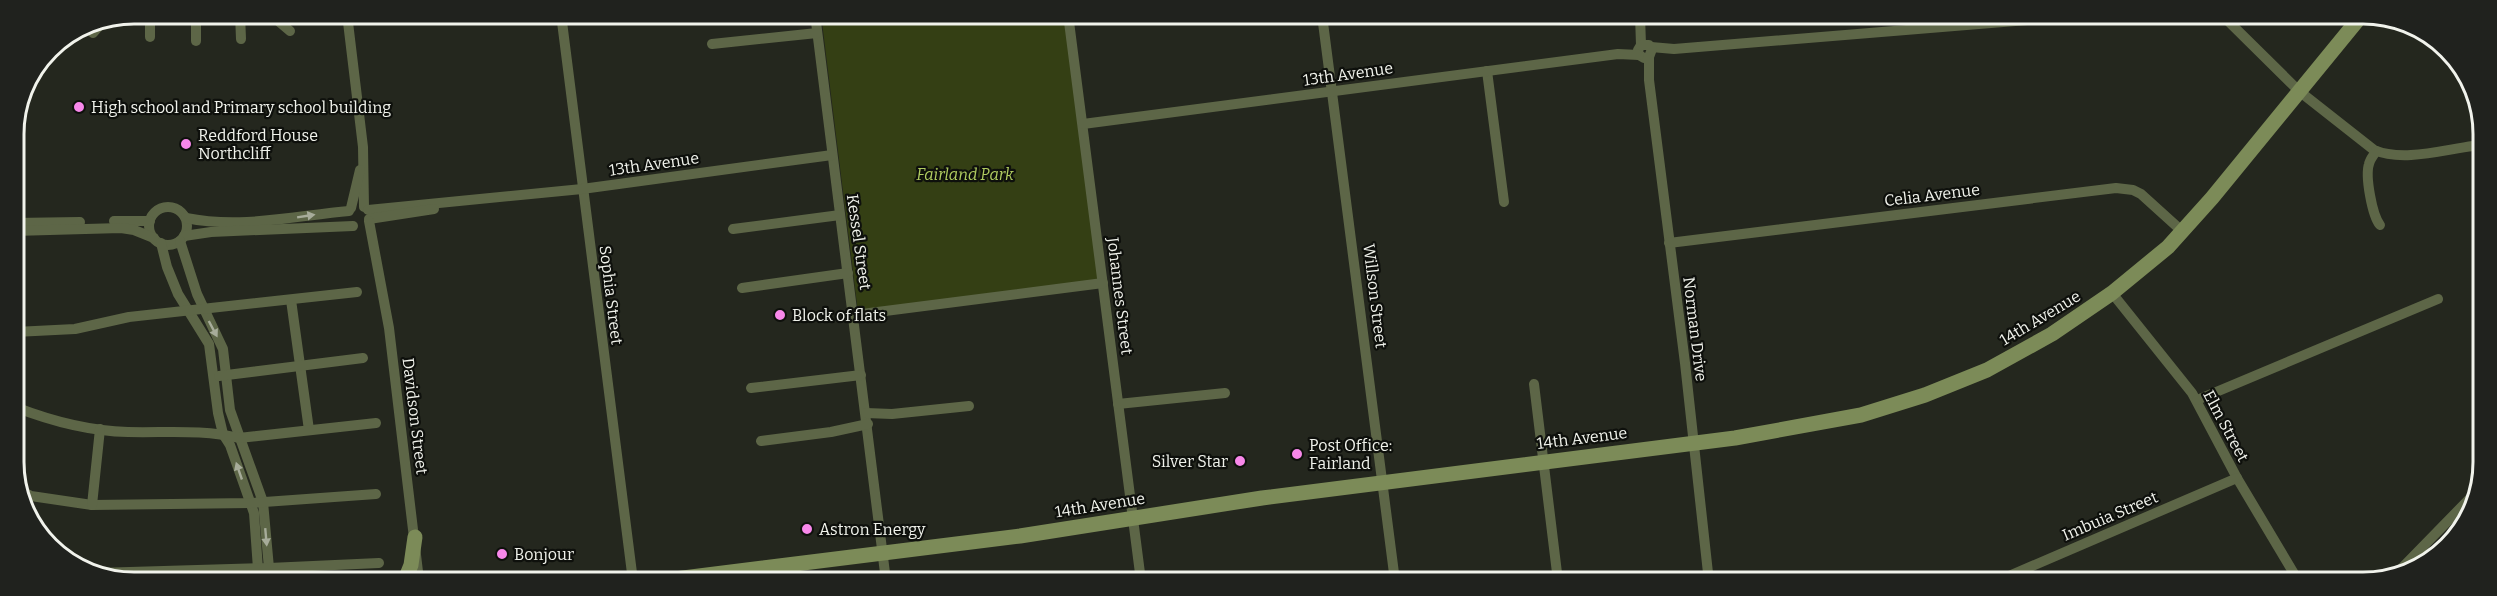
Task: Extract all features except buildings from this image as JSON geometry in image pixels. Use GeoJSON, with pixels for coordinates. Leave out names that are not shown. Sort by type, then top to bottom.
{"type":"FeatureCollection","features":[{"type":"Feature","properties":{"kind":"main road","name":"14th Avenue"},"geometry":{"type":"LineString","coordinates":[[731,572],[1031,534],[1262,498],[1735,438],[1861,415],[1925,395],[1970,378],[2052,334],[2112,293],[2183,232],[2354,24]]}},
{"type":"Feature","properties":{"kind":"main road"},"geometry":{"type":"LineString","coordinates":[[408,572],[415,537]]}},
{"type":"Feature","properties":{"kind":"street"},"geometry":{"type":"LineString","coordinates":[[150,24],[150,37]]}},
{"type":"Feature","properties":{"kind":"street"},"geometry":{"type":"LineString","coordinates":[[196,24],[196,41]]}},
{"type":"Feature","properties":{"kind":"street"},"geometry":{"type":"LineString","coordinates":[[240,24],[241,39]]}},
{"type":"Feature","properties":{"kind":"street"},"geometry":{"type":"LineString","coordinates":[[281,24],[290,32]]}},
{"type":"Feature","properties":{"kind":"street","name":"Davidson Street"},"geometry":{"type":"LineString","coordinates":[[347,24],[363,147],[368,214],[389,328],[418,572]]}},
{"type":"Feature","properties":{"kind":"street","name":"Sophia Street"},"geometry":{"type":"LineString","coordinates":[[562,24],[632,572]]}},
{"type":"Feature","properties":{"kind":"street","name":"Kessel Street"},"geometry":{"type":"LineString","coordinates":[[816,24],[885,572]]}},
{"type":"Feature","properties":{"kind":"street","name":"Johannes Street"},"geometry":{"type":"LineString","coordinates":[[1069,24],[1139,572]]}},
{"type":"Feature","properties":{"kind":"street","name":"Willson Street"},"geometry":{"type":"LineString","coordinates":[[1323,24],[1394,572]]}},
{"type":"Feature","properties":{"kind":"street","name":"Norman Drive"},"geometry":{"type":"LineString","coordinates":[[1642,24],[1708,572]]}},
{"type":"Feature","properties":{"kind":"street","name":"13th Avenue"},"geometry":{"type":"LineString","coordinates":[[1083,124],[1618,54],[1979,24]]}},
{"type":"Feature","properties":{"kind":"street"},"geometry":{"type":"LineString","coordinates":[[2231,24],[2299,91],[2376,151],[2403,155],[2473,146]]}},
{"type":"Feature","properties":{"kind":"street"},"geometry":{"type":"LineString","coordinates":[[712,44],[817,33]]}},
{"type":"Feature","properties":{"kind":"street"},"geometry":{"type":"LineString","coordinates":[[1487,71],[1504,202]]}},
{"type":"Feature","properties":{"kind":"street","name":"Davidson Street"},"geometry":{"type":"LineString","coordinates":[[350,209],[360,173],[363,147]]}},
{"type":"Feature","properties":{"kind":"street"},"geometry":{"type":"LineString","coordinates":[[2376,151],[2368,170],[2373,213],[2380,225]]}},
{"type":"Feature","properties":{"kind":"street","name":"13th Avenue"},"geometry":{"type":"LineString","coordinates":[[368,214],[582,189],[832,155]]}},
{"type":"Feature","properties":{"kind":"street","name":"Celia Avenue"},"geometry":{"type":"LineString","coordinates":[[1669,243],[2116,188],[2133,190],[2141,194],[2183,232]]}},
{"type":"Feature","properties":{"kind":"street"},"geometry":{"type":"LineString","coordinates":[[24,231],[121,228],[134,230],[169,245],[210,232],[363,226],[368,214],[358,205],[350,209],[271,222],[210,223],[186,218]]}},
{"type":"Feature","properties":{"kind":"street"},"geometry":{"type":"LineString","coordinates":[[168,207],[180,211],[186,218],[187,227],[182,239],[203,308],[223,349],[230,410],[263,502],[264,569],[251,503],[230,445],[223,434],[209,344],[187,311],[157,240],[151,233],[150,221],[157,211],[168,207]]}},
{"type":"Feature","properties":{"kind":"street"},"geometry":{"type":"LineString","coordinates":[[350,209],[348,217],[355,226]]}},
{"type":"Feature","properties":{"kind":"street"},"geometry":{"type":"LineString","coordinates":[[733,229],[840,215]]}},
{"type":"Feature","properties":{"kind":"street"},"geometry":{"type":"LineString","coordinates":[[24,223],[150,221]]}},
{"type":"Feature","properties":{"kind":"street","name":"Davidson Street"},"geometry":{"type":"LineString","coordinates":[[355,226],[365,235],[376,255]]}},
{"type":"Feature","properties":{"kind":"street"},"geometry":{"type":"LineString","coordinates":[[742,288],[848,273]]}},
{"type":"Feature","properties":{"kind":"street"},"geometry":{"type":"LineString","coordinates":[[854,315],[1103,283]]}},
{"type":"Feature","properties":{"kind":"street"},"geometry":{"type":"LineString","coordinates":[[24,332],[75,329],[129,317],[357,292]]}},
{"type":"Feature","properties":{"kind":"street","name":"Elm Street"},"geometry":{"type":"LineString","coordinates":[[2112,293],[2196,400],[2237,478],[2293,572]]}},
{"type":"Feature","properties":{"kind":"street"},"geometry":{"type":"LineString","coordinates":[[2196,400],[2438,299]]}},
{"type":"Feature","properties":{"kind":"street"},"geometry":{"type":"LineString","coordinates":[[291,300],[309,430]]}},
{"type":"Feature","properties":{"kind":"street"},"geometry":{"type":"LineString","coordinates":[[213,377],[363,358]]}},
{"type":"Feature","properties":{"kind":"street"},"geometry":{"type":"LineString","coordinates":[[751,388],[861,375]]}},
{"type":"Feature","properties":{"kind":"street"},"geometry":{"type":"LineString","coordinates":[[1534,384],[1557,572]]}},
{"type":"Feature","properties":{"kind":"street"},"geometry":{"type":"LineString","coordinates":[[1118,404],[1225,393]]}},
{"type":"Feature","properties":{"kind":"street"},"geometry":{"type":"LineString","coordinates":[[761,441],[831,432],[867,418],[969,406]]}},
{"type":"Feature","properties":{"kind":"street"},"geometry":{"type":"LineString","coordinates":[[24,410],[48,419],[100,429],[223,434],[239,438],[375,423]]}},
{"type":"Feature","properties":{"kind":"street"},"geometry":{"type":"LineString","coordinates":[[92,505],[100,429]]}},
{"type":"Feature","properties":{"kind":"street","name":"Imbuia Street"},"geometry":{"type":"LineString","coordinates":[[2018,572],[2237,478]]}},
{"type":"Feature","properties":{"kind":"street"},"geometry":{"type":"LineString","coordinates":[[29,495],[92,505],[251,503],[376,494]]}},
{"type":"Feature","properties":{"kind":"street"},"geometry":{"type":"LineString","coordinates":[[2407,563],[2465,503]]}},
{"type":"Feature","properties":{"kind":"street"},"geometry":{"type":"LineString","coordinates":[[138,572],[264,569],[379,562]]}},
{"type":"Feature","properties":{"kind":"green space","name":"Fairland Park"},"geometry":{"type":"Polygon","coordinates":[[[822,24],[1070,24],[1103,280],[858,312],[822,24]]]}},
{"type":"Feature","properties":{"kind":"place","name":"High school and Primary school building"},"geometry":{"type":"Point","coordinates":[79,107]}},
{"type":"Feature","properties":{"kind":"place","name":"Reddford House Northcliff"},"geometry":{"type":"Point","coordinates":[186,144]}},
{"type":"Feature","properties":{"kind":"place","name":"Block of flats"},"geometry":{"type":"Point","coordinates":[780,315]}},
{"type":"Feature","properties":{"kind":"place","name":"Post Office: Fairland"},"geometry":{"type":"Point","coordinates":[1297,454]}},
{"type":"Feature","properties":{"kind":"place","name":"Silver Star"},"geometry":{"type":"Point","coordinates":[1240,461]}},
{"type":"Feature","properties":{"kind":"place","name":"Astron Energy"},"geometry":{"type":"Point","coordinates":[807,529]}},
{"type":"Feature","properties":{"kind":"place","name":"Bonjour"},"geometry":{"type":"Point","coordinates":[502,554]}}]}
